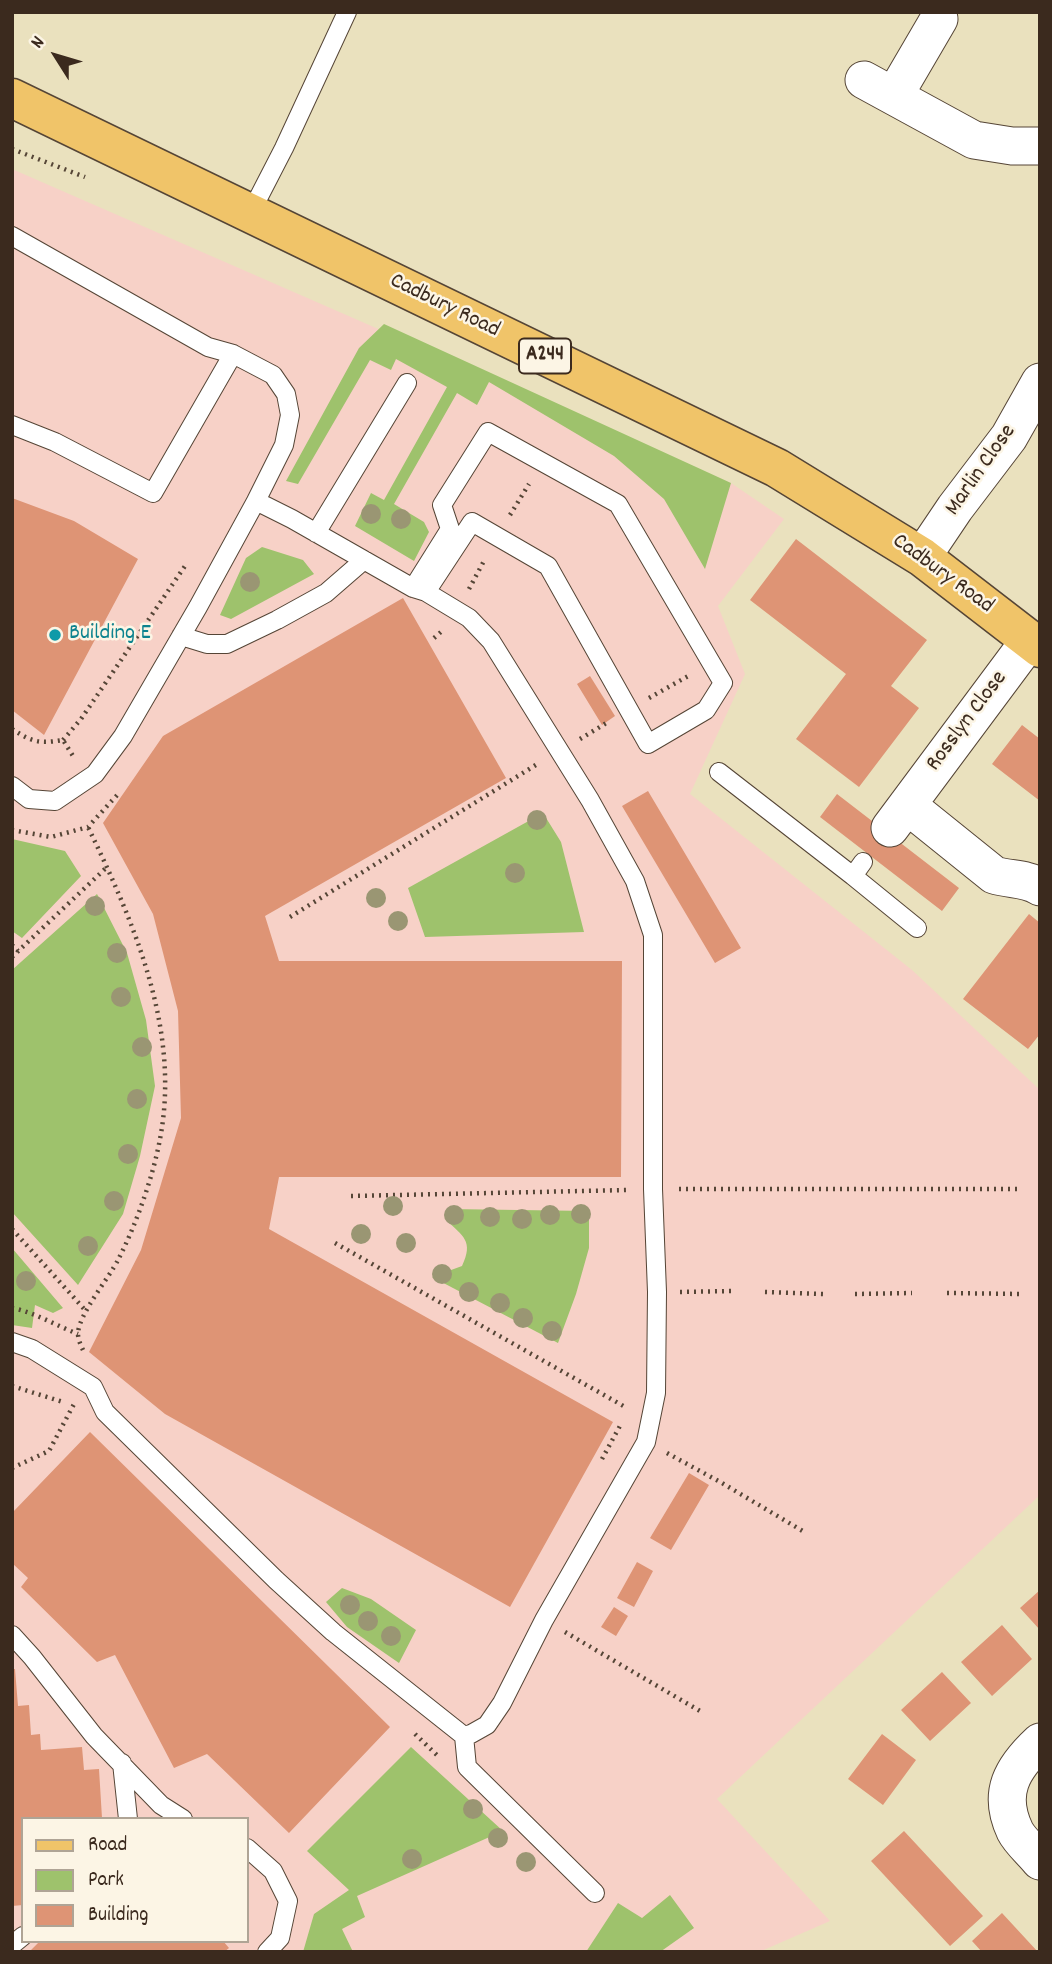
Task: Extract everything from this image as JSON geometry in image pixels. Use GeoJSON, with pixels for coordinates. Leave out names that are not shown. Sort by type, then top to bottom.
{"type":"FeatureCollection","features":[{"type":"Feature","properties":{"kind":"main road","name":"Cadbury Road"},"geometry":{"type":"LineString","coordinates":[[12,99],[777,468],[922,557],[1035,643]]}},
{"type":"Feature","properties":{"kind":"street"},"geometry":{"type":"LineString","coordinates":[[939,19],[879,88],[974,140],[1012,146],[1040,146]]}},
{"type":"Feature","properties":{"kind":"street","name":"Marlin Close"},"geometry":{"type":"LineString","coordinates":[[922,557],[1009,437],[1040,382]]}},
{"type":"Feature","properties":{"kind":"street","name":"Rosslyn Close"},"geometry":{"type":"LineString","coordinates":[[1035,643],[899,816],[994,875],[1031,881],[1040,887]]}},
{"type":"Feature","properties":{"kind":"street"},"geometry":{"type":"LineString","coordinates":[[1040,1742],[1012,1776],[1006,1804],[1015,1832],[1040,1861]]}},
{"type":"Feature","properties":{"kind":"lane"},"geometry":{"type":"LineString","coordinates":[[250,214],[347,12]]}},
{"type":"Feature","properties":{"kind":"lane"},"geometry":{"type":"LineString","coordinates":[[12,236],[208,346],[233,354],[273,375],[286,394],[290,415],[284,445],[256,501],[123,736],[95,774],[55,801],[29,799],[12,786]]}},
{"type":"Feature","properties":{"kind":"lane"},"geometry":{"type":"LineString","coordinates":[[12,425],[54,442],[153,493],[233,354]]}},
{"type":"Feature","properties":{"kind":"lane"},"geometry":{"type":"LineString","coordinates":[[316,533],[407,383]]}},
{"type":"Feature","properties":{"kind":"lane"},"geometry":{"type":"LineString","coordinates":[[488,432],[618,504],[723,683],[706,710],[649,744],[548,566],[472,522],[420,590],[450,529],[442,505],[488,432]]}},
{"type":"Feature","properties":{"kind":"lane"},"geometry":{"type":"LineString","coordinates":[[256,501],[469,618],[491,641],[590,800],[635,881],[653,935],[656,1393],[646,1442],[544,1620],[502,1703],[487,1725],[464,1736]]}},
{"type":"Feature","properties":{"kind":"lane"},"geometry":{"type":"LineString","coordinates":[[181,636],[207,645],[227,644],[326,593],[364,560]]}},
{"type":"Feature","properties":{"kind":"lane"},"geometry":{"type":"LineString","coordinates":[[719,772],[858,869],[917,928]]}},
{"type":"Feature","properties":{"kind":"lane"},"geometry":{"type":"LineString","coordinates":[[12,1342],[32,1349],[93,1387],[105,1412],[276,1580],[333,1632],[464,1736],[467,1767],[595,1894]]}},
{"type":"Feature","properties":{"kind":"lane"},"geometry":{"type":"LineString","coordinates":[[12,1636],[32,1657],[94,1736],[161,1805],[180,1817]]}},
{"type":"Feature","properties":{"kind":"lane"},"geometry":{"type":"LineString","coordinates":[[122,1763],[128,1817]]}},
{"type":"Feature","properties":{"kind":"lane"},"geometry":{"type":"LineString","coordinates":[[248,1849],[273,1871],[288,1901],[280,1937],[267,1952]]}},
{"type":"Feature","properties":{"kind":"path"},"geometry":{"type":"LineString","coordinates":[[12,729],[31,741],[45,743],[63,740],[81,719],[185,566]]}},
{"type":"Feature","properties":{"kind":"path"},"geometry":{"type":"LineString","coordinates":[[290,917],[559,751],[711,663]]}},
{"type":"Feature","properties":{"kind":"path"},"geometry":{"type":"LineString","coordinates":[[63,740],[73,756]]}},
{"type":"Feature","properties":{"kind":"path"},"geometry":{"type":"LineString","coordinates":[[12,1468],[49,1451],[73,1405],[107,1372],[82,1349],[78,1334],[86,1311],[118,1259],[147,1190],[160,1137],[165,1079],[159,1019],[144,957],[88,827]]}},
{"type":"Feature","properties":{"kind":"path"},"geometry":{"type":"LineString","coordinates":[[12,957],[107,867]]}},
{"type":"Feature","properties":{"kind":"path"},"geometry":{"type":"LineString","coordinates":[[12,945],[19,951]]}},
{"type":"Feature","properties":{"kind":"path"},"geometry":{"type":"LineString","coordinates":[[351,1196],[745,1188],[1018,1189]]}},
{"type":"Feature","properties":{"kind":"path"},"geometry":{"type":"LineString","coordinates":[[12,1228],[86,1311]]}},
{"type":"Feature","properties":{"kind":"path"},"geometry":{"type":"LineString","coordinates":[[335,1243],[627,1407],[621,1424],[646,1442],[806,1533]]}},
{"type":"Feature","properties":{"kind":"path"},"geometry":{"type":"LineString","coordinates":[[673,1292],[735,1292]]}},
{"type":"Feature","properties":{"kind":"path"},"geometry":{"type":"LineString","coordinates":[[765,1292],[824,1294]]}},
{"type":"Feature","properties":{"kind":"path"},"geometry":{"type":"LineString","coordinates":[[855,1294],[912,1293]]}},
{"type":"Feature","properties":{"kind":"path"},"geometry":{"type":"LineString","coordinates":[[947,1293],[1021,1294]]}},
{"type":"Feature","properties":{"kind":"path"},"geometry":{"type":"LineString","coordinates":[[12,1308],[23,1310],[78,1334]]}},
{"type":"Feature","properties":{"kind":"shaded area"},"geometry":{"type":"Polygon","coordinates":[[[12,169],[731,483],[784,519],[718,606],[745,674],[690,794],[912,970],[1040,1090],[1040,1495],[717,1799],[830,1921],[759,1952],[12,1952],[12,169]]]}},
{"type":"Feature","properties":{"kind":"green space"},"geometry":{"type":"Polygon","coordinates":[[[384,324],[731,483],[705,569],[664,499],[614,456],[489,382],[477,405],[457,393],[394,504],[424,522],[429,532],[414,561],[355,526],[371,493],[384,500],[447,387],[396,359],[391,370],[370,360],[298,484],[286,481],[359,348],[384,324]]]}},
{"type":"Feature","properties":{"kind":"green space"},"geometry":{"type":"Polygon","coordinates":[[[262,547],[303,560],[314,574],[231,619],[220,615],[246,558],[262,547]]]}},
{"type":"Feature","properties":{"kind":"green space"},"geometry":{"type":"Polygon","coordinates":[[[543,813],[561,842],[584,932],[425,937],[408,888],[543,813]]]}},
{"type":"Feature","properties":{"kind":"green space"},"geometry":{"type":"Polygon","coordinates":[[[12,839],[65,851],[81,876],[22,938],[12,931],[12,839]]]}},
{"type":"Feature","properties":{"kind":"green space"},"geometry":{"type":"Polygon","coordinates":[[[97,894],[127,953],[146,1020],[155,1086],[140,1156],[123,1214],[78,1285],[12,1212],[12,970],[97,894]]]}},
{"type":"Feature","properties":{"kind":"green space"},"geometry":{"type":"Polygon","coordinates":[[[448,1209],[589,1211],[589,1248],[558,1343],[432,1277],[462,1266],[467,1251],[465,1240],[446,1220],[448,1209]]]}},
{"type":"Feature","properties":{"kind":"green space"},"geometry":{"type":"Polygon","coordinates":[[[12,1248],[63,1308],[53,1313],[35,1305],[32,1328],[12,1325],[12,1248]]]}},
{"type":"Feature","properties":{"kind":"green space"},"geometry":{"type":"Polygon","coordinates":[[[342,1588],[371,1599],[416,1630],[399,1663],[347,1627],[326,1602],[342,1588]]]}},
{"type":"Feature","properties":{"kind":"green space"},"geometry":{"type":"Polygon","coordinates":[[[411,1747],[503,1831],[357,1896],[365,1917],[342,1929],[353,1952],[303,1952],[314,1914],[349,1890],[307,1851],[411,1747]]]}},
{"type":"Feature","properties":{"kind":"green space"},"geometry":{"type":"Polygon","coordinates":[[[670,1895],[694,1928],[660,1952],[586,1952],[618,1903],[642,1918],[670,1895]]]}},
{"type":"Feature","properties":{"kind":"building","name":"Building E"},"geometry":{"type":"Polygon","coordinates":[[[12,498],[74,521],[138,559],[44,735],[12,710],[12,498]]]}},
{"type":"Feature","properties":{"kind":"building"},"geometry":{"type":"Polygon","coordinates":[[[796,539],[927,640],[891,686],[919,708],[859,787],[796,739],[846,674],[750,600],[796,539]]]}},
{"type":"Feature","properties":{"kind":"building"},"geometry":{"type":"Polygon","coordinates":[[[403,598],[506,778],[265,916],[279,961],[622,961],[621,1177],[279,1177],[269,1229],[613,1422],[510,1607],[165,1414],[89,1352],[141,1250],[181,1118],[178,1011],[153,914],[103,823],[163,736],[403,598]]]}},
{"type":"Feature","properties":{"kind":"building"},"geometry":{"type":"Polygon","coordinates":[[[590,676],[615,716],[602,725],[577,684],[590,676]]]}},
{"type":"Feature","properties":{"kind":"building"},"geometry":{"type":"Polygon","coordinates":[[[1022,725],[1040,739],[1040,801],[992,764],[1022,725]]]}},
{"type":"Feature","properties":{"kind":"building"},"geometry":{"type":"Polygon","coordinates":[[[648,791],[741,948],[715,963],[622,806],[648,791]]]}},
{"type":"Feature","properties":{"kind":"building"},"geometry":{"type":"Polygon","coordinates":[[[837,794],[959,888],[942,911],[820,817],[837,794]]]}},
{"type":"Feature","properties":{"kind":"building"},"geometry":{"type":"Polygon","coordinates":[[[1029,914],[1040,923],[1040,1034],[1028,1049],[963,999],[1029,914]]]}},
{"type":"Feature","properties":{"kind":"building"},"geometry":{"type":"Polygon","coordinates":[[[90,1432],[390,1727],[289,1833],[207,1754],[174,1768],[115,1655],[97,1662],[21,1587],[28,1578],[12,1563],[12,1513],[90,1432]]]}},
{"type":"Feature","properties":{"kind":"building"},"geometry":{"type":"Polygon","coordinates":[[[689,1473],[709,1485],[671,1550],[650,1538],[689,1473]]]}},
{"type":"Feature","properties":{"kind":"building"},"geometry":{"type":"Polygon","coordinates":[[[637,1562],[653,1571],[634,1607],[617,1598],[637,1562]]]}},
{"type":"Feature","properties":{"kind":"building"},"geometry":{"type":"Polygon","coordinates":[[[1040,1590],[1040,1630],[1020,1608],[1040,1590]]]}},
{"type":"Feature","properties":{"kind":"building"},"geometry":{"type":"Polygon","coordinates":[[[614,1607],[628,1616],[616,1636],[601,1627],[614,1607]]]}},
{"type":"Feature","properties":{"kind":"building"},"geometry":{"type":"Polygon","coordinates":[[[1002,1625],[1032,1659],[992,1696],[961,1662],[1002,1625]]]}},
{"type":"Feature","properties":{"kind":"building"},"geometry":{"type":"Polygon","coordinates":[[[12,1669],[15,1669],[18,1706],[29,1705],[31,1735],[40,1734],[41,1750],[82,1747],[84,1770],[99,1769],[102,1817],[21,1817],[21,1905],[12,1906],[12,1669]]]}},
{"type":"Feature","properties":{"kind":"building"},"geometry":{"type":"Polygon","coordinates":[[[942,1672],[971,1703],[930,1741],[901,1710],[942,1672]]]}},
{"type":"Feature","properties":{"kind":"building"},"geometry":{"type":"Polygon","coordinates":[[[882,1734],[916,1760],[883,1805],[848,1779],[882,1734]]]}},
{"type":"Feature","properties":{"kind":"building"},"geometry":{"type":"Polygon","coordinates":[[[904,1831],[983,1916],[950,1946],[871,1861],[904,1831]]]}},
{"type":"Feature","properties":{"kind":"building"},"geometry":{"type":"Polygon","coordinates":[[[1002,1913],[1038,1952],[982,1952],[972,1941],[1002,1913]]]}},
{"type":"Feature","properties":{"kind":"building"},"geometry":{"type":"Polygon","coordinates":[[[38,1943],[225,1943],[229,1948],[224,1952],[29,1952],[38,1943]]]}},
{"type":"Feature","properties":{"kind":"place","name":"Building E"},"geometry":{"type":"Point","coordinates":[55,635]}}]}
